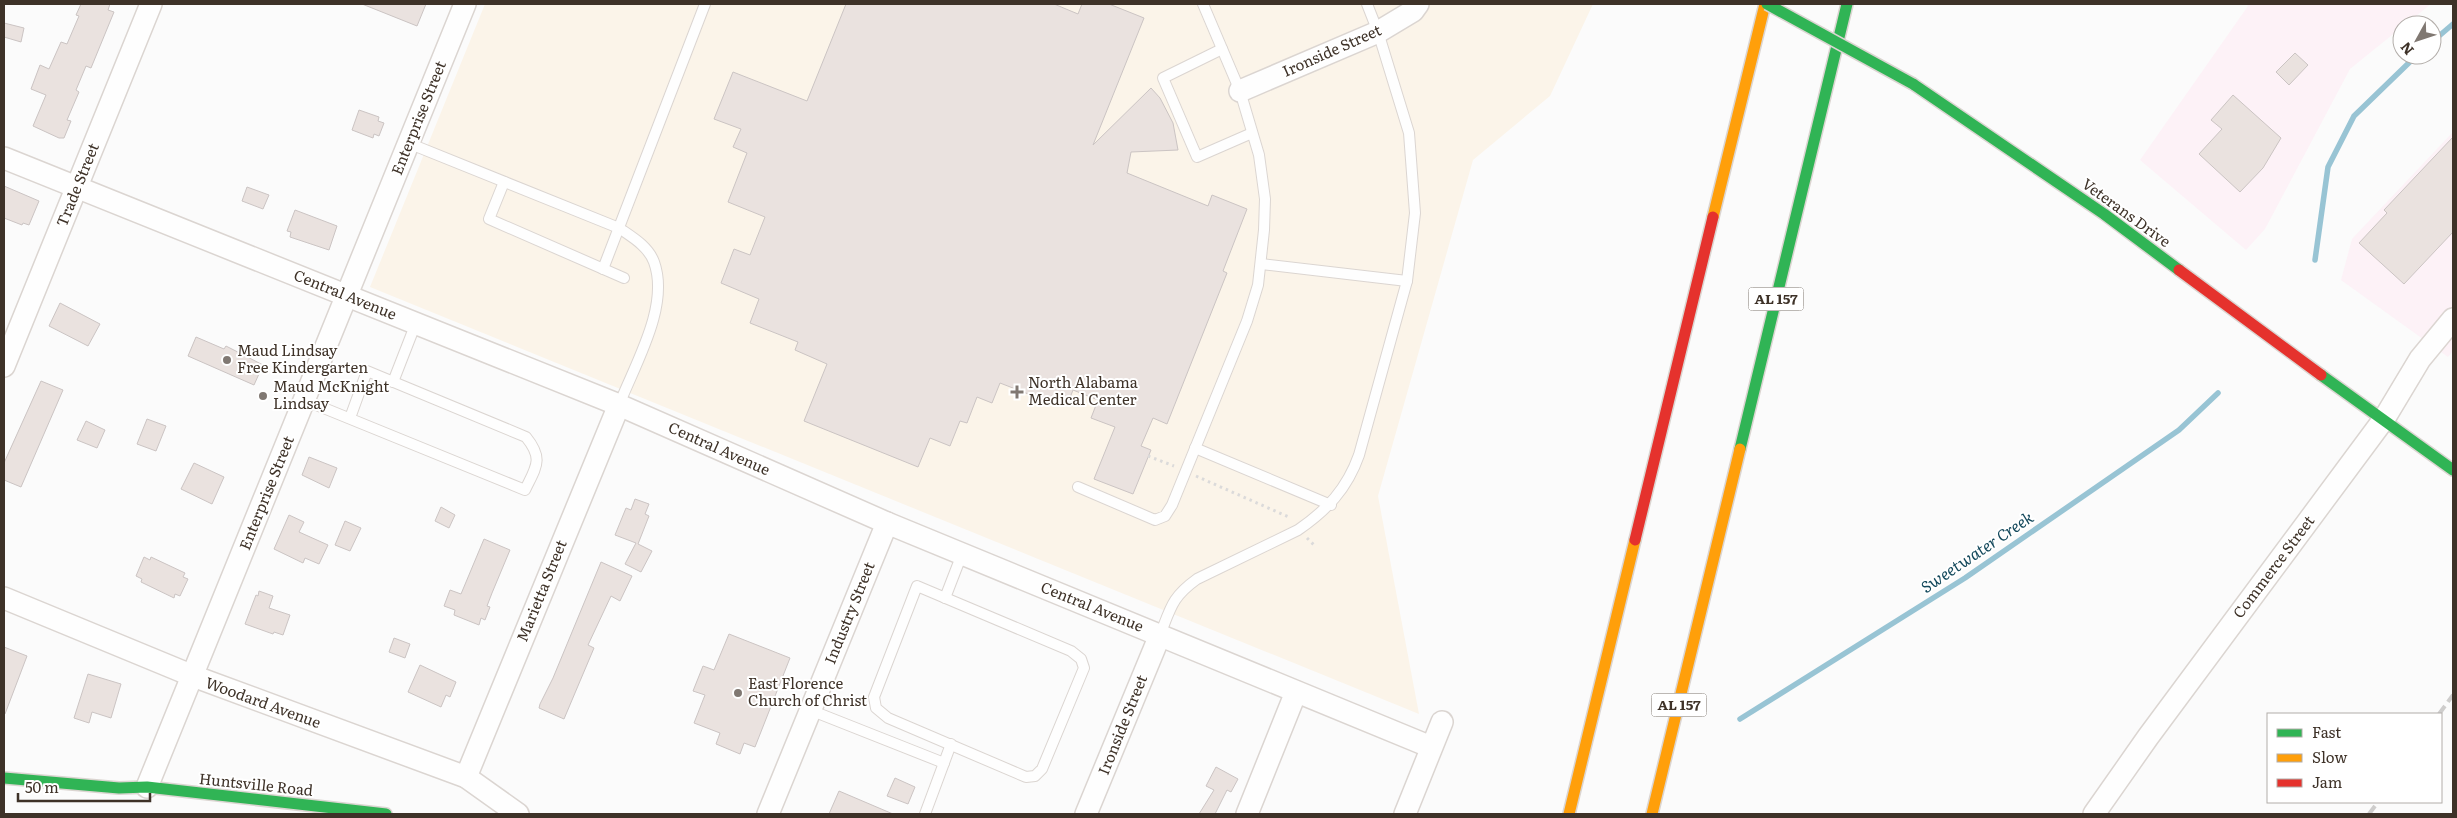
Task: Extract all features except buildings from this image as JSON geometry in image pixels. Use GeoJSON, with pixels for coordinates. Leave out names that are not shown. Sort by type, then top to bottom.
{"type":"FeatureCollection","features":[{"type":"Feature","properties":{"kind":"main road","name":"Veterans Drive"},"geometry":{"type":"LineString","coordinates":[[1766,4],[1913,84],[2104,214],[2291,354],[2453,470]]}},
{"type":"Feature","properties":{"kind":"main road"},"geometry":{"type":"LineString","coordinates":[[1569,814],[1766,4]]}},
{"type":"Feature","properties":{"kind":"main road","name":"AL 157"},"geometry":{"type":"LineString","coordinates":[[1652,814],[1847,4]]}},
{"type":"Feature","properties":{"kind":"main road","name":"Huntsville Road"},"geometry":{"type":"LineString","coordinates":[[4,778],[119,788],[148,788],[250,807],[386,814]]}},
{"type":"Feature","properties":{"kind":"street","name":"Trade Street"},"geometry":{"type":"LineString","coordinates":[[4,366],[151,4]]}},
{"type":"Feature","properties":{"kind":"street","name":"Enterprise Street"},"geometry":{"type":"LineString","coordinates":[[148,788],[465,4]]}},
{"type":"Feature","properties":{"kind":"street","name":"Ironside Street"},"geometry":{"type":"LineString","coordinates":[[1240,91],[1378,32],[1413,11],[1418,4]]}},
{"type":"Feature","properties":{"kind":"street","name":"Central Avenue"},"geometry":{"type":"LineString","coordinates":[[4,158],[619,405],[887,523],[1431,747]]}},
{"type":"Feature","properties":{"kind":"street","name":"Commerce Street"},"geometry":{"type":"LineString","coordinates":[[2094,814],[2148,737],[2384,419],[2420,359],[2453,319]]}},
{"type":"Feature","properties":{"kind":"street","name":"Marietta Street"},"geometry":{"type":"LineString","coordinates":[[466,777],[619,405]]}},
{"type":"Feature","properties":{"kind":"street","name":"Industry Street"},"geometry":{"type":"LineString","coordinates":[[768,814],[887,523]]}},
{"type":"Feature","properties":{"kind":"street","name":"Woodard Avenue"},"geometry":{"type":"LineString","coordinates":[[4,598],[192,676],[466,777],[518,814]]}},
{"type":"Feature","properties":{"kind":"street","name":"Ironside Street"},"geometry":{"type":"LineString","coordinates":[[1086,814],[1160,635]]}},
{"type":"Feature","properties":{"kind":"street"},"geometry":{"type":"LineString","coordinates":[[1247,814],[1296,692]]}},
{"type":"Feature","properties":{"kind":"street"},"geometry":{"type":"LineString","coordinates":[[1405,814],[1442,722]]}},
{"type":"Feature","properties":{"kind":"lane"},"geometry":{"type":"LineString","coordinates":[[603,269],[705,4]]}},
{"type":"Feature","properties":{"kind":"lane"},"geometry":{"type":"LineString","coordinates":[[1078,487],[1156,520],[1165,516],[1172,505],[1247,321],[1258,285],[1265,199],[1259,156],[1240,91],[1203,4]]}},
{"type":"Feature","properties":{"kind":"lane"},"geometry":{"type":"LineString","coordinates":[[1160,635],[1174,598],[1182,590],[1197,579],[1298,530],[1331,505],[1352,476],[1359,455],[1407,280],[1415,213],[1409,133],[1378,32],[1367,4]]}},
{"type":"Feature","properties":{"kind":"lane"},"geometry":{"type":"LineString","coordinates":[[1222,49],[1163,78],[1198,157],[1252,133]]}},
{"type":"Feature","properties":{"kind":"lane"},"geometry":{"type":"LineString","coordinates":[[408,144],[619,228],[639,241],[654,262],[659,290],[656,313],[619,405]]}},
{"type":"Feature","properties":{"kind":"lane"},"geometry":{"type":"LineString","coordinates":[[504,182],[489,220],[624,278]]}},
{"type":"Feature","properties":{"kind":"lane"},"geometry":{"type":"LineString","coordinates":[[1261,264],[1407,280]]}},
{"type":"Feature","properties":{"kind":"lane"},"geometry":{"type":"LineString","coordinates":[[393,382],[416,324]]}},
{"type":"Feature","properties":{"kind":"lane"},"geometry":{"type":"LineString","coordinates":[[304,400],[525,490],[538,462],[536,449],[526,437],[367,371],[350,418]]}},
{"type":"Feature","properties":{"kind":"lane"},"geometry":{"type":"LineString","coordinates":[[1195,448],[1331,505]]}},
{"type":"Feature","properties":{"kind":"lane"},"geometry":{"type":"LineString","coordinates":[[945,598],[962,554]]}},
{"type":"Feature","properties":{"kind":"lane"},"geometry":{"type":"LineString","coordinates":[[917,586],[945,598],[1071,651],[1081,659],[1084,668],[1042,769],[1035,776],[1026,777],[888,718],[876,708],[874,697],[917,586]]}},
{"type":"Feature","properties":{"kind":"lane"},"geometry":{"type":"LineString","coordinates":[[810,710],[944,763]]}},
{"type":"Feature","properties":{"kind":"lane"},"geometry":{"type":"LineString","coordinates":[[925,814],[951,744]]}},
{"type":"Feature","properties":{"kind":"path"},"geometry":{"type":"LineString","coordinates":[[1148,456],[1292,519],[1298,530],[1314,545]]}},
{"type":"Feature","properties":{"kind":"shaded area","name":"North Alabama Medical Center"},"geometry":{"type":"Polygon","coordinates":[[[485,4],[1593,4],[1550,96],[1473,160],[1378,496],[1419,714],[370,287],[485,4]]]}},
{"type":"Feature","properties":{"kind":"shaded area"},"geometry":{"type":"Polygon","coordinates":[[[2246,4],[2431,4],[2417,15],[2392,15],[2392,35],[2350,69],[2265,229],[2246,250],[2140,160],[2248,6],[2246,4]]]}},
{"type":"Feature","properties":{"kind":"shaded area"},"geometry":{"type":"Polygon","coordinates":[[[2453,132],[2453,351],[2448,357],[2341,280],[2352,239],[2453,132]]]}},
{"type":"Feature","properties":{"kind":"waterway","name":"Sweetwater Creek"},"geometry":{"type":"LineString","coordinates":[[2442,33],[2453,24]]}},
{"type":"Feature","properties":{"kind":"waterway","name":"Sweetwater Creek"},"geometry":{"type":"LineString","coordinates":[[2315,260],[2328,167],[2354,116],[2407,65]]}},
{"type":"Feature","properties":{"kind":"waterway","name":"Sweetwater Creek"},"geometry":{"type":"LineString","coordinates":[[1740,719],[1965,578],[2179,430],[2218,393]]}},
{"type":"Feature","properties":{"kind":"railway"},"geometry":{"type":"LineString","coordinates":[[2440,713],[2453,695]]}},
{"type":"Feature","properties":{"kind":"railway"},"geometry":{"type":"LineString","coordinates":[[2369,814],[2377,803]]}},
{"type":"Feature","properties":{"kind":"traffic: fast"},"geometry":{"type":"LineString","coordinates":[[1767,4],[1913,84]]}},
{"type":"Feature","properties":{"kind":"traffic: fast"},"geometry":{"type":"LineString","coordinates":[[1740,449],[1847,4]]}},
{"type":"Feature","properties":{"kind":"traffic: fast"},"geometry":{"type":"LineString","coordinates":[[1913,84],[2104,214],[2179,270]]}},
{"type":"Feature","properties":{"kind":"traffic: fast"},"geometry":{"type":"LineString","coordinates":[[2321,375],[2453,470]]}},
{"type":"Feature","properties":{"kind":"traffic: fast"},"geometry":{"type":"LineString","coordinates":[[4,778],[119,788],[147,787],[386,814]]}},
{"type":"Feature","properties":{"kind":"traffic: slow"},"geometry":{"type":"LineString","coordinates":[[1713,217],[1765,4]]}},
{"type":"Feature","properties":{"kind":"traffic: slow"},"geometry":{"type":"LineString","coordinates":[[1652,814],[1740,449]]}},
{"type":"Feature","properties":{"kind":"traffic: slow"},"geometry":{"type":"LineString","coordinates":[[1569,814],[1635,540]]}},
{"type":"Feature","properties":{"kind":"traffic: jam"},"geometry":{"type":"LineString","coordinates":[[1635,540],[1713,217]]}},
{"type":"Feature","properties":{"kind":"traffic: jam"},"geometry":{"type":"LineString","coordinates":[[2179,270],[2321,375]]}},
{"type":"Feature","properties":{"kind":"place","name":"Maud Lindsay Free Kindergarten"},"geometry":{"type":"Point","coordinates":[227,360]}},
{"type":"Feature","properties":{"kind":"place","name":"North Alabama Medical Center"},"geometry":{"type":"Point","coordinates":[1017,392]}},
{"type":"Feature","properties":{"kind":"place","name":"Maud McKnight Lindsay"},"geometry":{"type":"Point","coordinates":[263,396]}},
{"type":"Feature","properties":{"kind":"place","name":"East Florence Church of Christ"},"geometry":{"type":"Point","coordinates":[738,693]}}]}
